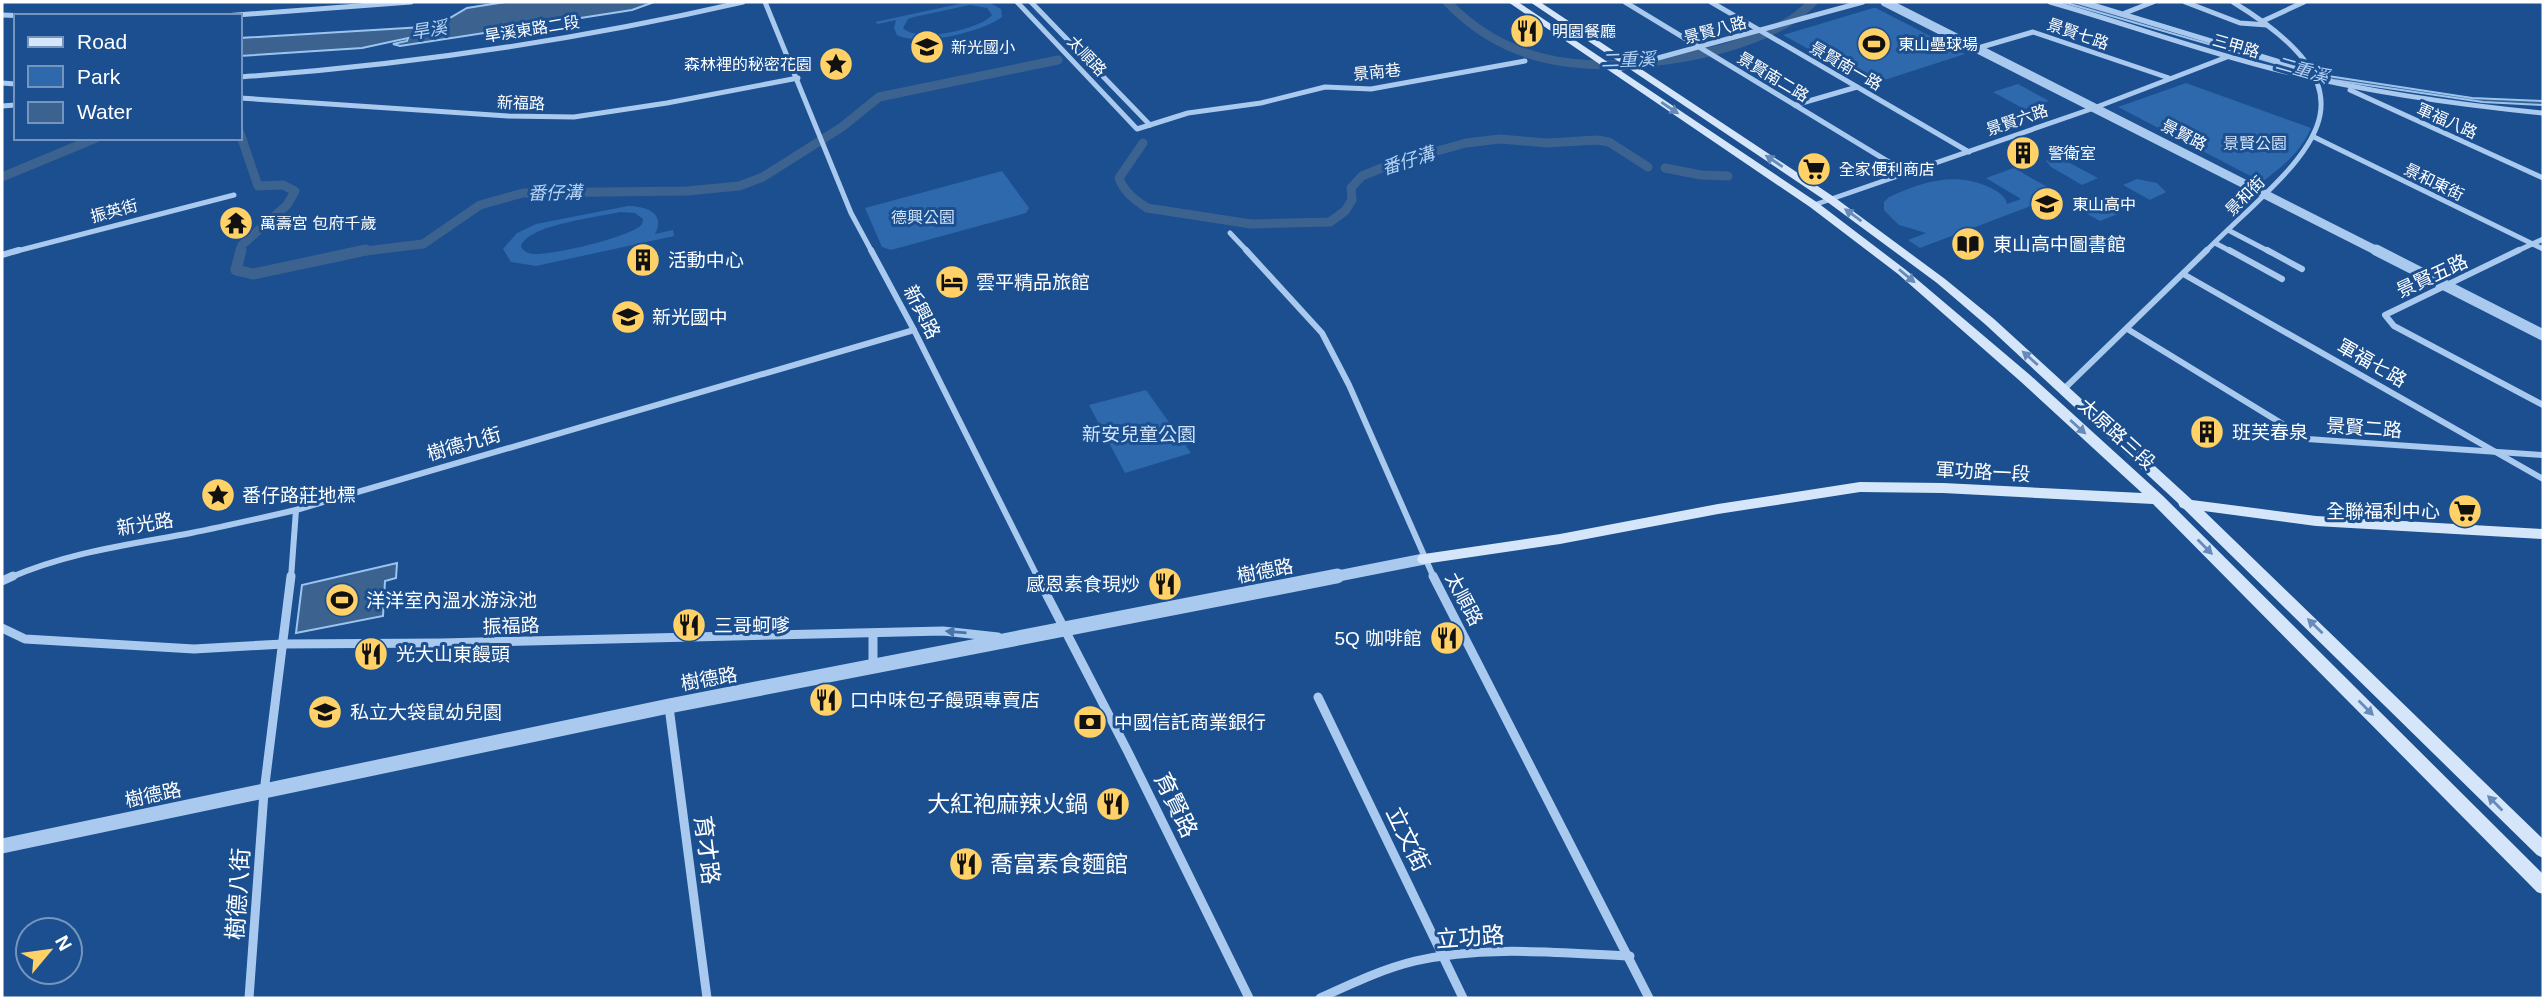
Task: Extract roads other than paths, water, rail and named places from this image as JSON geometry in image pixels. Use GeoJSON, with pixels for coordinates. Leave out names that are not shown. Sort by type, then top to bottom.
{"type":"FeatureCollection","features":[{"type":"Feature","properties":{"kind":"main road","name":"太原路三段"},"geometry":{"type":"LineString","coordinates":[[1512,2],[1814,205],[1902,272],[2025,377],[2157,499],[2543,886]]}},
{"type":"Feature","properties":{"kind":"main road","name":"太原路三段"},"geometry":{"type":"LineString","coordinates":[[1534,2],[1830,199],[1941,281],[2064,389],[2188,504],[2543,850]]}},
{"type":"Feature","properties":{"kind":"main road","name":"軍功路一段"},"geometry":{"type":"LineString","coordinates":[[1424,559],[1560,539],[1718,509],[1860,487],[1943,488],[2035,495],[2157,499],[2316,521],[2543,534]]}},
{"type":"Feature","properties":{"kind":"street"},"geometry":{"type":"LineString","coordinates":[[242,15],[411,2]]}},
{"type":"Feature","properties":{"kind":"street","name":"旱溪東路二段"},"geometry":{"type":"LineString","coordinates":[[242,76],[439,57],[642,23],[743,2]]}},
{"type":"Feature","properties":{"kind":"street","name":"新興路"},"geometry":{"type":"LineString","coordinates":[[765,2],[852,213],[914,330],[1064,631]]}},
{"type":"Feature","properties":{"kind":"street","name":"太順路"},"geometry":{"type":"LineString","coordinates":[[1017,2],[1137,129]]}},
{"type":"Feature","properties":{"kind":"street","name":"太順路"},"geometry":{"type":"LineString","coordinates":[[1031,2],[1150,125]]}},
{"type":"Feature","properties":{"kind":"street","name":"景賢南二路"},"geometry":{"type":"LineString","coordinates":[[1626,2],[1907,173]]}},
{"type":"Feature","properties":{"kind":"street","name":"景賢南一路"},"geometry":{"type":"LineString","coordinates":[[1711,2],[1969,152]]}},
{"type":"Feature","properties":{"kind":"street","name":"景賢八路"},"geometry":{"type":"LineString","coordinates":[[1614,70],[1863,2]]}},
{"type":"Feature","properties":{"kind":"street","name":"景賢路"},"geometry":{"type":"LineString","coordinates":[[1885,2],[2543,335]]}},
{"type":"Feature","properties":{"kind":"street","name":"三甲路"},"geometry":{"type":"LineString","coordinates":[[2050,2],[2228,57],[2341,86],[2430,101],[2543,113]]}},
{"type":"Feature","properties":{"kind":"street"},"geometry":{"type":"LineString","coordinates":[[2083,2],[2311,71]]}},
{"type":"Feature","properties":{"kind":"street"},"geometry":{"type":"LineString","coordinates":[[2125,13],[2153,2]]}},
{"type":"Feature","properties":{"kind":"street"},"geometry":{"type":"LineString","coordinates":[[2185,2],[2240,23],[2265,23],[2301,2]]}},
{"type":"Feature","properties":{"kind":"street","name":"景和街"},"geometry":{"type":"LineString","coordinates":[[2064,389],[2129,330],[2266,194],[2314,136],[2323,109],[2311,71],[2289,44],[2265,23],[2233,2]]}},
{"type":"Feature","properties":{"kind":"street","name":"景賢七路"},"geometry":{"type":"LineString","coordinates":[[1978,48],[2033,32],[2170,79]]}},
{"type":"Feature","properties":{"kind":"street"},"geometry":{"type":"LineString","coordinates":[[1074,63],[1082,55]]}},
{"type":"Feature","properties":{"kind":"street","name":"景賢六路"},"geometry":{"type":"LineString","coordinates":[[1814,205],[2094,108],[2228,57]]}},
{"type":"Feature","properties":{"kind":"street","name":"景南巷"},"geometry":{"type":"LineString","coordinates":[[1137,129],[1188,113],[1261,103],[1325,87],[1371,89],[1525,61]]}},
{"type":"Feature","properties":{"kind":"street","name":"新福路"},"geometry":{"type":"LineString","coordinates":[[242,98],[508,116],[574,117],[667,103],[798,78]]}},
{"type":"Feature","properties":{"kind":"street","name":"軍福八路"},"geometry":{"type":"LineString","coordinates":[[2341,86],[2543,178]]}},
{"type":"Feature","properties":{"kind":"street"},"geometry":{"type":"LineString","coordinates":[[1795,106],[1857,87]]}},
{"type":"Feature","properties":{"kind":"street","name":"景和東街"},"geometry":{"type":"LineString","coordinates":[[2314,136],[2543,249]]}},
{"type":"Feature","properties":{"kind":"street","name":"振英街"},"geometry":{"type":"LineString","coordinates":[[2,255],[234,195]]}},
{"type":"Feature","properties":{"kind":"street"},"geometry":{"type":"LineString","coordinates":[[2228,230],[2302,269]]}},
{"type":"Feature","properties":{"kind":"street","name":"太順路"},"geometry":{"type":"LineString","coordinates":[[1230,233],[1322,333],[1349,385],[1424,559],[1630,956],[1649,998]]}},
{"type":"Feature","properties":{"kind":"street","name":"景賢五路"},"geometry":{"type":"LineString","coordinates":[[2543,239],[2385,314],[2395,326],[2543,405]]}},
{"type":"Feature","properties":{"kind":"street"},"geometry":{"type":"LineString","coordinates":[[2215,243],[2282,279]]}},
{"type":"Feature","properties":{"kind":"street","name":"軍福七路"},"geometry":{"type":"LineString","coordinates":[[2185,275],[2543,479]]}},
{"type":"Feature","properties":{"kind":"street","name":"樹德九街"},"geometry":{"type":"LineString","coordinates":[[296,509],[914,330]]}},
{"type":"Feature","properties":{"kind":"street","name":"景賢二路"},"geometry":{"type":"LineString","coordinates":[[2129,330],[2307,439],[2543,455]]}},
{"type":"Feature","properties":{"kind":"street"},"geometry":{"type":"LineString","coordinates":[[264,792],[290,591],[296,509]]}},
{"type":"Feature","properties":{"kind":"street","name":"新光路"},"geometry":{"type":"LineString","coordinates":[[2,581],[39,565],[99,548],[191,533],[296,509]]}},
{"type":"Feature","properties":{"kind":"street","name":"樹德路"},"geometry":{"type":"LineString","coordinates":[[2,846],[669,706],[1424,559]]}},
{"type":"Feature","properties":{"kind":"street","name":"振福路"},"geometry":{"type":"LineString","coordinates":[[2,630],[25,639],[194,649],[282,644],[945,631],[1023,639]]}},
{"type":"Feature","properties":{"kind":"street","name":"育賢路"},"geometry":{"type":"LineString","coordinates":[[1064,631],[1128,752],[1250,998]]}},
{"type":"Feature","properties":{"kind":"street"},"geometry":{"type":"LineString","coordinates":[[873,634],[873,668]]}},
{"type":"Feature","properties":{"kind":"street","name":"立文街"},"geometry":{"type":"LineString","coordinates":[[1318,697],[1463,998]]}},
{"type":"Feature","properties":{"kind":"street","name":"育才路"},"geometry":{"type":"LineString","coordinates":[[669,706],[707,998]]}},
{"type":"Feature","properties":{"kind":"street","name":"樹德八街"},"geometry":{"type":"LineString","coordinates":[[249,998],[264,792]]}},
{"type":"Feature","properties":{"kind":"street","name":"立功路"},"geometry":{"type":"LineString","coordinates":[[1320,998],[1358,980],[1422,959],[1443,956],[1530,952],[1630,956]]}},
{"type":"Feature","properties":{"kind":"water","name":"旱溪"},"geometry":{"type":"Polygon","coordinates":[[[505,2],[654,2],[632,10],[400,46],[393,44],[407,41],[408,38],[362,48],[242,56],[242,38],[423,27],[443,22],[467,8],[505,2]]]}},
{"type":"Feature","properties":{"kind":"water","name":"二重溪"},"geometry":{"type":"Polygon","coordinates":[[[2063,2],[2074,2],[2328,76],[2472,98],[2543,101],[2543,105],[2483,102],[2333,80],[2063,2]]]}},
{"type":"Feature","properties":{"kind":"water","name":"洋洋室內溫水游泳池"},"geometry":{"type":"Polygon","coordinates":[[[397,563],[396,578],[385,581],[383,616],[296,633],[302,585],[397,563]]]}},
{"type":"Feature","properties":{"kind":"waterway","name":"二重溪"},"geometry":{"type":"LineString","coordinates":[[1447,2],[1479,29],[1516,49],[1543,58],[1602,65],[1668,60],[1733,45],[1763,35],[1788,22],[1813,2]]}},
{"type":"Feature","properties":{"kind":"waterway","name":"番仔溝"},"geometry":{"type":"LineString","coordinates":[[357,252],[423,244],[480,205],[523,193],[687,191],[739,186],[763,177],[842,127],[879,97],[1058,60]]}},
{"type":"Feature","properties":{"kind":"waterway","name":"番仔溝"},"geometry":{"type":"LineString","coordinates":[[240,252],[242,245],[287,205],[295,191],[283,185],[258,186],[242,139]]}},
{"type":"Feature","properties":{"kind":"waterway","name":"番仔溝"},"geometry":{"type":"LineString","coordinates":[[1143,143],[1119,178],[1127,192],[1138,202],[1147,208],[1251,224],[1330,222],[1345,211],[1352,200],[1351,188],[1362,176],[1394,163],[1466,143],[1500,139],[1547,143],[1597,140],[1609,142],[1648,167]]}},
{"type":"Feature","properties":{"kind":"waterway","name":"番仔溝"},"geometry":{"type":"LineString","coordinates":[[2,177],[91,140]]}},
{"type":"Feature","properties":{"kind":"waterway","name":"番仔溝"},"geometry":{"type":"LineString","coordinates":[[1665,168],[1701,175],[1728,176]]}},
{"type":"Feature","properties":{"kind":"waterway","name":"番仔溝"},"geometry":{"type":"LineString","coordinates":[[241,250],[236,270],[253,274],[366,250]]}},
{"type":"Feature","properties":{"kind":"place","name":"明園餐廳"},"geometry":{"type":"Point","coordinates":[1527,31]}},
{"type":"Feature","properties":{"kind":"place","name":"東山壘球場"},"geometry":{"type":"Point","coordinates":[1874,44]}},
{"type":"Feature","properties":{"kind":"place","name":"新光國小"},"geometry":{"type":"Point","coordinates":[927,47]}},
{"type":"Feature","properties":{"kind":"place","name":"森林裡的秘密花園"},"geometry":{"type":"Point","coordinates":[836,64]}},
{"type":"Feature","properties":{"kind":"place","name":"警衛室"},"geometry":{"type":"Point","coordinates":[2023,153]}},
{"type":"Feature","properties":{"kind":"place","name":"全家便利商店"},"geometry":{"type":"Point","coordinates":[1814,169]}},
{"type":"Feature","properties":{"kind":"place","name":"東山高中"},"geometry":{"type":"Point","coordinates":[2047,204]}},
{"type":"Feature","properties":{"kind":"place","name":"萬壽宮 包府千歲"},"geometry":{"type":"Point","coordinates":[236,223]}},
{"type":"Feature","properties":{"kind":"place","name":"東山高中圖書館"},"geometry":{"type":"Point","coordinates":[1968,244]}},
{"type":"Feature","properties":{"kind":"place","name":"活動中心"},"geometry":{"type":"Point","coordinates":[643,260]}},
{"type":"Feature","properties":{"kind":"place","name":"雲平精品旅館"},"geometry":{"type":"Point","coordinates":[952,282]}},
{"type":"Feature","properties":{"kind":"place","name":"新光國中"},"geometry":{"type":"Point","coordinates":[628,317]}},
{"type":"Feature","properties":{"kind":"place","name":"班芙春泉"},"geometry":{"type":"Point","coordinates":[2207,432]}},
{"type":"Feature","properties":{"kind":"place","name":"番仔路莊地標"},"geometry":{"type":"Point","coordinates":[218,495]}},
{"type":"Feature","properties":{"kind":"place","name":"全聯福利中心"},"geometry":{"type":"Point","coordinates":[2465,511]}},
{"type":"Feature","properties":{"kind":"place","name":"感恩素食現炒"},"geometry":{"type":"Point","coordinates":[1165,584]}},
{"type":"Feature","properties":{"kind":"place","name":"洋洋室內溫水游泳池"},"geometry":{"type":"Point","coordinates":[342,600]}},
{"type":"Feature","properties":{"kind":"place","name":"三哥蚵嗲"},"geometry":{"type":"Point","coordinates":[689,625]}},
{"type":"Feature","properties":{"kind":"place","name":"5Q 咖啡館"},"geometry":{"type":"Point","coordinates":[1447,638]}},
{"type":"Feature","properties":{"kind":"place","name":"光大山東饅頭"},"geometry":{"type":"Point","coordinates":[371,654]}},
{"type":"Feature","properties":{"kind":"place","name":"口中味包子饅頭專賣店"},"geometry":{"type":"Point","coordinates":[826,700]}},
{"type":"Feature","properties":{"kind":"place","name":"私立大袋鼠幼兒園"},"geometry":{"type":"Point","coordinates":[325,712]}},
{"type":"Feature","properties":{"kind":"place","name":"中國信託商業銀行"},"geometry":{"type":"Point","coordinates":[1090,722]}},
{"type":"Feature","properties":{"kind":"place","name":"大紅袍麻辣火鍋"},"geometry":{"type":"Point","coordinates":[1113,804]}},
{"type":"Feature","properties":{"kind":"place","name":"喬富素食麵館"},"geometry":{"type":"Point","coordinates":[966,864]}},
{"type":"Feature","properties":{"kind":"park label","name":"景賢公園"},"geometry":{"type":"Point","coordinates":[2255,143]}},
{"type":"Feature","properties":{"kind":"park label","name":"德興公園"},"geometry":{"type":"Point","coordinates":[923,217]}},
{"type":"Feature","properties":{"kind":"park label","name":"新安兒童公園"},"geometry":{"type":"Point","coordinates":[1139,434]}}]}
